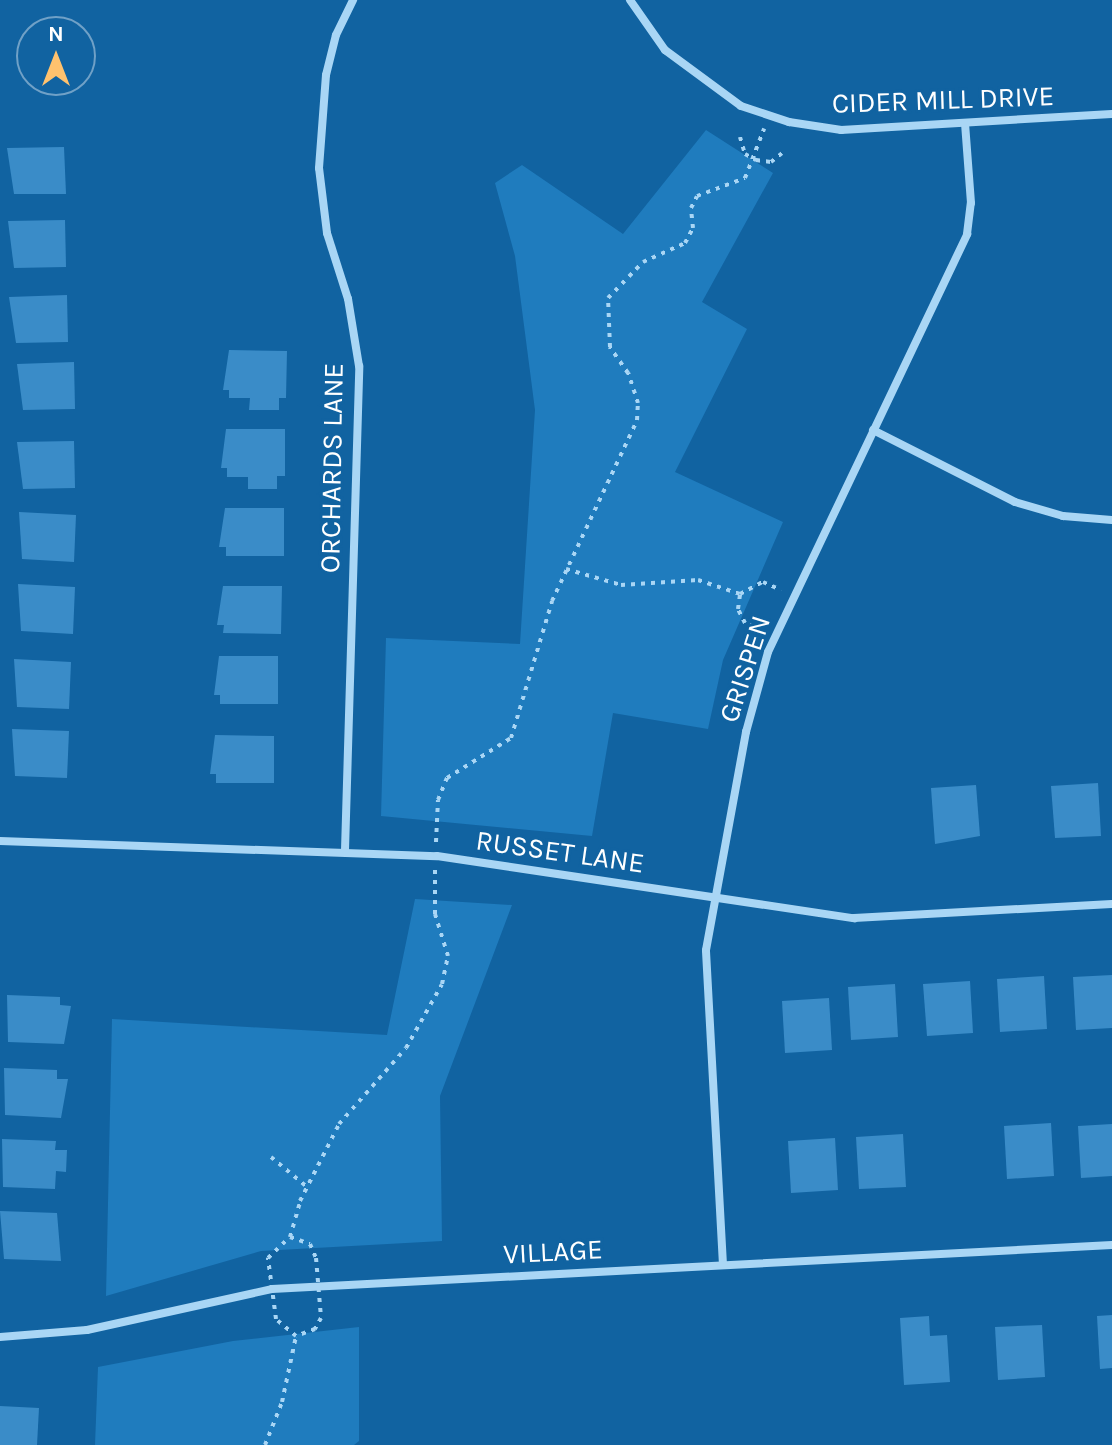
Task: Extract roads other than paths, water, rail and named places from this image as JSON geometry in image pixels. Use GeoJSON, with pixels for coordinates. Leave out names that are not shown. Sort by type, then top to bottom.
{"type":"FeatureCollection","features":[{"type":"Feature","properties":{"kind":"street","name":"ORCHARDS LANE"},"geometry":{"type":"LineString","coordinates":[[345,850],[359,366],[348,299],[327,233],[319,168],[326,75],[336,35],[353,0]]}},
{"type":"Feature","properties":{"kind":"street","name":"CIDER MILL DRIVE"},"geometry":{"type":"LineString","coordinates":[[630,0],[665,50],[741,106],[768,115],[841,130],[1112,114]]}},
{"type":"Feature","properties":{"kind":"street","name":"GRISPEN"},"geometry":{"type":"LineString","coordinates":[[723,1265],[706,950],[746,732],[776,635],[967,234],[971,203],[965,123]]}},
{"type":"Feature","properties":{"kind":"street"},"geometry":{"type":"LineString","coordinates":[[873,430],[1015,502],[1063,516],[1112,520]]}},
{"type":"Feature","properties":{"kind":"street","name":"RUSSET LANE"},"geometry":{"type":"LineString","coordinates":[[0,841],[345,850],[437,856],[854,918],[1112,904]]}},
{"type":"Feature","properties":{"kind":"street","name":"VILLAGE"},"geometry":{"type":"LineString","coordinates":[[0,1337],[87,1330],[272,1289],[1112,1245]]}}]}
